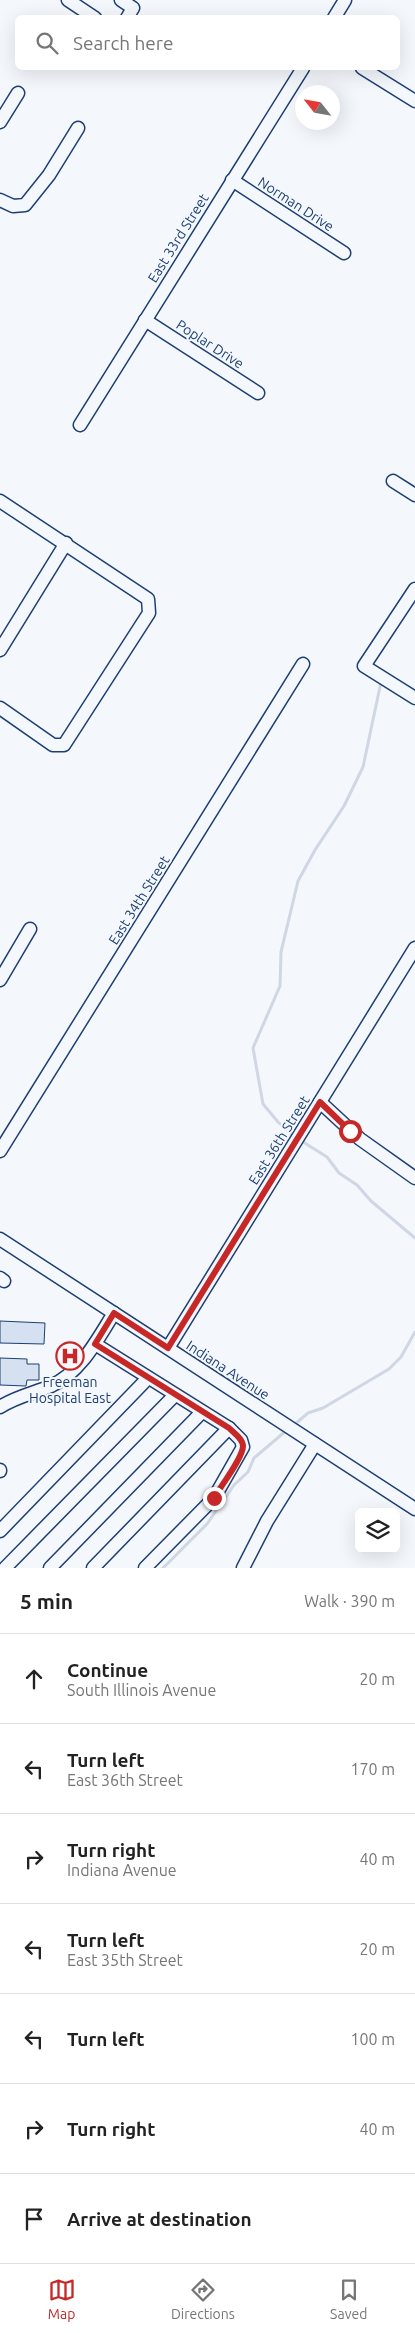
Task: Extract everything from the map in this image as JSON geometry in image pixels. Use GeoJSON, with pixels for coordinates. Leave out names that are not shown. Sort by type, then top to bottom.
{"type":"FeatureCollection","features":[{"type":"Feature","properties":{"kind":"street"},"geometry":{"type":"LineString","coordinates":[[68,0],[90,15]]}},
{"type":"Feature","properties":{"kind":"street"},"geometry":{"type":"LineString","coordinates":[[121,0],[133,8],[129,15]]}},
{"type":"Feature","properties":{"kind":"street"},"geometry":{"type":"LineString","coordinates":[[336,15],[345,0]]}},
{"type":"Feature","properties":{"kind":"street","name":"East 33rd Street"},"geometry":{"type":"LineString","coordinates":[[80,425],[302,70]]}},
{"type":"Feature","properties":{"kind":"street"},"geometry":{"type":"LineString","coordinates":[[365,70],[415,101]]}},
{"type":"Feature","properties":{"kind":"street"},"geometry":{"type":"LineString","coordinates":[[0,122],[18,93]]}},
{"type":"Feature","properties":{"kind":"street"},"geometry":{"type":"LineString","coordinates":[[0,200],[13,206],[25,205],[49,174],[78,128]]}},
{"type":"Feature","properties":{"kind":"street","name":"Norman Drive"},"geometry":{"type":"LineString","coordinates":[[232,180],[344,253]]}},
{"type":"Feature","properties":{"kind":"street","name":"Poplar Drive"},"geometry":{"type":"LineString","coordinates":[[145,320],[258,392]]}},
{"type":"Feature","properties":{"kind":"street"},"geometry":{"type":"LineString","coordinates":[[392,480],[415,495]]}},
{"type":"Feature","properties":{"kind":"street"},"geometry":{"type":"LineString","coordinates":[[0,501],[148,599],[149,613],[64,745],[52,745],[0,708]]}},
{"type":"Feature","properties":{"kind":"street"},"geometry":{"type":"LineString","coordinates":[[0,650],[66,543]]}},
{"type":"Feature","properties":{"kind":"street"},"geometry":{"type":"LineString","coordinates":[[415,589],[364,666],[415,698]]}},
{"type":"Feature","properties":{"kind":"street","name":"East 34th Street"},"geometry":{"type":"LineString","coordinates":[[0,1152],[303,664]]}},
{"type":"Feature","properties":{"kind":"street"},"geometry":{"type":"LineString","coordinates":[[0,980],[30,929]]}},
{"type":"Feature","properties":{"kind":"street","name":"East 36th Street"},"geometry":{"type":"LineString","coordinates":[[168,1348],[415,948]]}},
{"type":"Feature","properties":{"kind":"street"},"geometry":{"type":"LineString","coordinates":[[320,1102],[360,1139],[415,1178]]}},
{"type":"Feature","properties":{"kind":"street","name":"Indiana Avenue"},"geometry":{"type":"LineString","coordinates":[[0,1239],[415,1510]]}},
{"type":"Feature","properties":{"kind":"street"},"geometry":{"type":"LineString","coordinates":[[0,1407],[52,1385],[72,1373],[95,1344],[114,1313]]}},
{"type":"Feature","properties":{"kind":"street"},"geometry":{"type":"LineString","coordinates":[[95,1344],[229,1428],[241,1440],[243,1447],[239,1458],[214,1498],[145,1568]]}},
{"type":"Feature","properties":{"kind":"street"},"geometry":{"type":"LineString","coordinates":[[0,1531],[148,1378]]}},
{"type":"Feature","properties":{"kind":"street"},"geometry":{"type":"LineString","coordinates":[[5,1568],[175,1395]]}},
{"type":"Feature","properties":{"kind":"street"},"geometry":{"type":"LineString","coordinates":[[50,1568],[202,1412]]}},
{"type":"Feature","properties":{"kind":"street"},"geometry":{"type":"LineString","coordinates":[[93,1568],[229,1428]]}},
{"type":"Feature","properties":{"kind":"street"},"geometry":{"type":"LineString","coordinates":[[243,1568],[267,1521],[315,1444]]}},
{"type":"Feature","properties":{"kind":"building"},"geometry":{"type":"Polygon","coordinates":[[[0,1321],[45,1323],[44,1344],[0,1343],[0,1321]]]}},
{"type":"Feature","properties":{"kind":"building"},"geometry":{"type":"Polygon","coordinates":[[[0,1358],[27,1359],[27,1364],[39,1364],[39,1380],[27,1380],[26,1386],[0,1385],[0,1358]]]}},
{"type":"Feature","properties":{"kind":"waterway"},"geometry":{"type":"LineString","coordinates":[[295,1137],[278,1122],[263,1104],[253,1048],[280,986],[281,952],[298,881],[315,850],[344,806],[363,767],[381,682]]}},
{"type":"Feature","properties":{"kind":"waterway"},"geometry":{"type":"LineString","coordinates":[[300,1140],[327,1157],[339,1173],[357,1185],[371,1201],[415,1238]]}},
{"type":"Feature","properties":{"kind":"waterway"},"geometry":{"type":"LineString","coordinates":[[294,1425],[308,1413],[323,1408],[389,1369],[401,1357],[415,1332]]}},
{"type":"Feature","properties":{"kind":"waterway"},"geometry":{"type":"LineString","coordinates":[[163,1568],[207,1524],[234,1485],[248,1472],[254,1458],[287,1430]]}},
{"type":"Feature","properties":{"kind":"place","name":"Freeman Hospital East"},"geometry":{"type":"Point","coordinates":[70,1356]}},
{"type":"Feature","properties":{"kind":"route"},"geometry":{"type":"LineString","coordinates":[[214,1498],[239,1458],[243,1447],[241,1440],[229,1428],[95,1344],[114,1313],[168,1348],[320,1102],[350,1131]]}}]}
